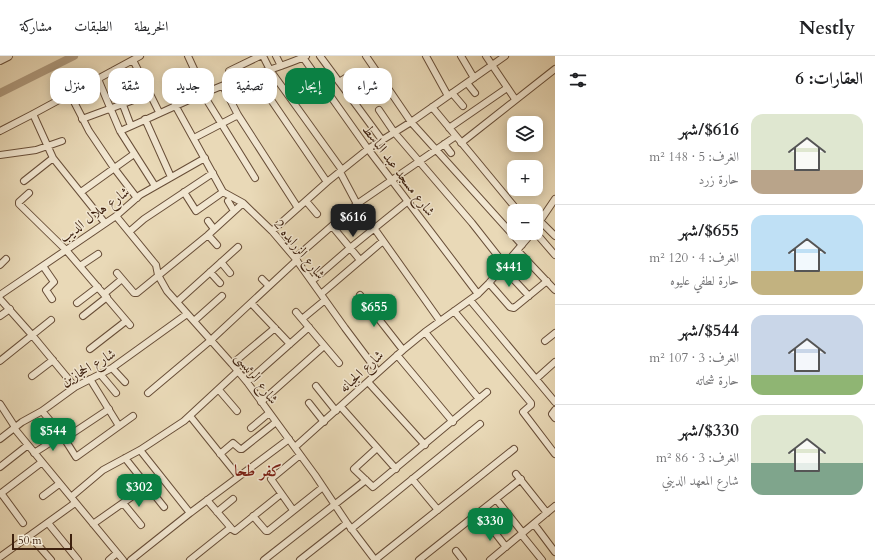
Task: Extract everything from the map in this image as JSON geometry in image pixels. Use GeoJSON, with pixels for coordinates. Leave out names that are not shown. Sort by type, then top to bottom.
{"type":"FeatureCollection","features":[{"type":"Feature","properties":{"kind":"street"},"geometry":{"type":"LineString","coordinates":[[0,60],[8,56]]}},
{"type":"Feature","properties":{"kind":"street"},"geometry":{"type":"LineString","coordinates":[[118,68],[140,56]]}},
{"type":"Feature","properties":{"kind":"street"},"geometry":{"type":"LineString","coordinates":[[188,56],[193,68]]}},
{"type":"Feature","properties":{"kind":"street"},"geometry":{"type":"LineString","coordinates":[[235,68],[262,56],[269,68]]}},
{"type":"Feature","properties":{"kind":"street"},"geometry":{"type":"LineString","coordinates":[[276,56],[281,66]]}},
{"type":"Feature","properties":{"kind":"street"},"geometry":{"type":"LineString","coordinates":[[276,68],[303,56]]}},
{"type":"Feature","properties":{"kind":"street","name":"شارع مسجد عبد الباسط"},"geometry":{"type":"LineString","coordinates":[[303,56],[368,149],[478,294]]}},
{"type":"Feature","properties":{"kind":"street"},"geometry":{"type":"LineString","coordinates":[[320,56],[382,140]]}},
{"type":"Feature","properties":{"kind":"street"},"geometry":{"type":"LineString","coordinates":[[366,56],[411,122],[522,245]]}},
{"type":"Feature","properties":{"kind":"street"},"geometry":{"type":"LineString","coordinates":[[426,56],[450,94],[463,106]]}},
{"type":"Feature","properties":{"kind":"street"},"geometry":{"type":"LineString","coordinates":[[461,56],[474,78]]}},
{"type":"Feature","properties":{"kind":"street"},"geometry":{"type":"LineString","coordinates":[[486,56],[516,100]]}},
{"type":"Feature","properties":{"kind":"street"},"geometry":{"type":"LineString","coordinates":[[272,231],[327,182],[368,149],[411,122],[505,56]]}},
{"type":"Feature","properties":{"kind":"street"},"geometry":{"type":"LineString","coordinates":[[132,60],[136,68]]}},
{"type":"Feature","properties":{"kind":"street"},"geometry":{"type":"LineString","coordinates":[[461,143],[555,69]]}},
{"type":"Feature","properties":{"kind":"street"},"geometry":{"type":"LineString","coordinates":[[338,82],[343,79]]}},
{"type":"Feature","properties":{"kind":"street"},"geometry":{"type":"LineString","coordinates":[[277,80],[341,171],[357,204],[373,228],[440,321]]}},
{"type":"Feature","properties":{"kind":"street"},"geometry":{"type":"LineString","coordinates":[[467,83],[475,93]]}},
{"type":"Feature","properties":{"kind":"street"},"geometry":{"type":"LineString","coordinates":[[100,84],[120,131],[155,186]]}},
{"type":"Feature","properties":{"kind":"street"},"geometry":{"type":"LineString","coordinates":[[449,128],[507,88]]}},
{"type":"Feature","properties":{"kind":"street"},"geometry":{"type":"LineString","coordinates":[[154,102],[159,112]]}},
{"type":"Feature","properties":{"kind":"street"},"geometry":{"type":"LineString","coordinates":[[0,130],[52,104]]}},
{"type":"Feature","properties":{"kind":"street"},"geometry":{"type":"LineString","coordinates":[[75,104],[89,131],[114,168],[137,198]]}},
{"type":"Feature","properties":{"kind":"street"},"geometry":{"type":"LineString","coordinates":[[210,104],[255,178]]}},
{"type":"Feature","properties":{"kind":"street"},"geometry":{"type":"LineString","coordinates":[[233,104],[298,208]]}},
{"type":"Feature","properties":{"kind":"street"},"geometry":{"type":"LineString","coordinates":[[274,104],[327,182]]}},
{"type":"Feature","properties":{"kind":"street"},"geometry":{"type":"LineString","coordinates":[[82,119],[123,105],[131,126]]}},
{"type":"Feature","properties":{"kind":"street"},"geometry":{"type":"LineString","coordinates":[[120,131],[175,105],[223,192],[196,211],[184,192]]}},
{"type":"Feature","properties":{"kind":"street"},"geometry":{"type":"LineString","coordinates":[[432,107],[512,204]]}},
{"type":"Feature","properties":{"kind":"street"},"geometry":{"type":"LineString","coordinates":[[379,110],[394,132],[472,223],[504,266],[529,296]]}},
{"type":"Feature","properties":{"kind":"street"},"geometry":{"type":"LineString","coordinates":[[33,114],[53,158],[105,223]]}},
{"type":"Feature","properties":{"kind":"street"},"geometry":{"type":"LineString","coordinates":[[194,138],[238,114]]}},
{"type":"Feature","properties":{"kind":"street"},"geometry":{"type":"LineString","coordinates":[[145,119],[171,177]]}},
{"type":"Feature","properties":{"kind":"street"},"geometry":{"type":"LineString","coordinates":[[148,393],[251,304],[296,259],[357,204],[456,136]]}},
{"type":"Feature","properties":{"kind":"street"},"geometry":{"type":"LineString","coordinates":[[0,155],[24,153],[48,147],[62,141]]}},
{"type":"Feature","properties":{"kind":"street"},"geometry":{"type":"LineString","coordinates":[[444,144],[451,153]]}},
{"type":"Feature","properties":{"kind":"street"},"geometry":{"type":"LineString","coordinates":[[81,192],[134,154]]}},
{"type":"Feature","properties":{"kind":"street"},"geometry":{"type":"LineString","coordinates":[[24,181],[53,158]]}},
{"type":"Feature","properties":{"kind":"street","name":"شارع هلال الديب"},"geometry":{"type":"LineString","coordinates":[[0,295],[116,216],[137,198],[155,186],[205,158]]}},
{"type":"Feature","properties":{"kind":"street"},"geometry":{"type":"LineString","coordinates":[[129,232],[144,219],[213,173]]}},
{"type":"Feature","properties":{"kind":"street","name":"شارع الزرايده 2"},"geometry":{"type":"LineString","coordinates":[[223,192],[243,203],[272,231],[296,259],[378,372]]}},
{"type":"Feature","properties":{"kind":"street"},"geometry":{"type":"LineString","coordinates":[[29,193],[19,202],[20,205],[66,250],[128,323],[90,349]]}},
{"type":"Feature","properties":{"kind":"street"},"geometry":{"type":"LineString","coordinates":[[543,217],[555,199]]}},
{"type":"Feature","properties":{"kind":"street"},"geometry":{"type":"LineString","coordinates":[[228,201],[234,211]]}},
{"type":"Feature","properties":{"kind":"street"},"geometry":{"type":"LineString","coordinates":[[306,201],[317,214]]}},
{"type":"Feature","properties":{"kind":"street"},"geometry":{"type":"LineString","coordinates":[[312,281],[373,228],[407,202]]}},
{"type":"Feature","properties":{"kind":"street"},"geometry":{"type":"LineString","coordinates":[[117,273],[134,293],[137,293],[208,235],[243,203]]}},
{"type":"Feature","properties":{"kind":"street","name":"شارع الرئيسى"},"geometry":{"type":"LineString","coordinates":[[116,216],[156,265],[158,275],[167,291],[247,382],[289,438],[349,526],[374,558]]}},
{"type":"Feature","properties":{"kind":"street"},"geometry":{"type":"LineString","coordinates":[[208,221],[214,229]]}},
{"type":"Feature","properties":{"kind":"street"},"geometry":{"type":"LineString","coordinates":[[543,224],[555,236]]}},
{"type":"Feature","properties":{"kind":"street"},"geometry":{"type":"LineString","coordinates":[[332,226],[360,260]]}},
{"type":"Feature","properties":{"kind":"street"},"geometry":{"type":"LineString","coordinates":[[208,235],[216,245]]}},
{"type":"Feature","properties":{"kind":"street","name":"شارع الجبانه"},"geometry":{"type":"LineString","coordinates":[[295,447],[339,409],[397,355],[425,332],[478,294],[518,251],[526,240]]}},
{"type":"Feature","properties":{"kind":"street"},"geometry":{"type":"LineString","coordinates":[[542,240],[555,255]]}},
{"type":"Feature","properties":{"kind":"street"},"geometry":{"type":"LineString","coordinates":[[320,294],[383,241]]}},
{"type":"Feature","properties":{"kind":"street"},"geometry":{"type":"LineString","coordinates":[[177,302],[238,246]]}},
{"type":"Feature","properties":{"kind":"street"},"geometry":{"type":"LineString","coordinates":[[518,251],[555,290]]}},
{"type":"Feature","properties":{"kind":"street"},"geometry":{"type":"LineString","coordinates":[[80,266],[98,254]]}},
{"type":"Feature","properties":{"kind":"street"},"geometry":{"type":"LineString","coordinates":[[0,265],[6,259]]}},
{"type":"Feature","properties":{"kind":"street"},"geometry":{"type":"LineString","coordinates":[[221,262],[230,273]]}},
{"type":"Feature","properties":{"kind":"street"},"geometry":{"type":"LineString","coordinates":[[43,266],[54,282],[46,290],[52,299]]}},
{"type":"Feature","properties":{"kind":"street"},"geometry":{"type":"LineString","coordinates":[[210,272],[220,283]]}},
{"type":"Feature","properties":{"kind":"street"},"geometry":{"type":"LineString","coordinates":[[84,316],[122,279]]}},
{"type":"Feature","properties":{"kind":"street"},"geometry":{"type":"LineString","coordinates":[[262,279],[269,286]]}},
{"type":"Feature","properties":{"kind":"street"},"geometry":{"type":"LineString","coordinates":[[489,283],[510,306],[514,308],[547,281]]}},
{"type":"Feature","properties":{"kind":"street"},"geometry":{"type":"LineString","coordinates":[[76,303],[98,287]]}},
{"type":"Feature","properties":{"kind":"street"},"geometry":{"type":"LineString","coordinates":[[360,295],[403,350]]}},
{"type":"Feature","properties":{"kind":"street"},"geometry":{"type":"LineString","coordinates":[[194,321],[222,296]]}},
{"type":"Feature","properties":{"kind":"street"},"geometry":{"type":"LineString","coordinates":[[0,299],[75,387]]}},
{"type":"Feature","properties":{"kind":"street"},"geometry":{"type":"LineString","coordinates":[[302,319],[325,300]]}},
{"type":"Feature","properties":{"kind":"street"},"geometry":{"type":"LineString","coordinates":[[470,300],[555,402]]}},
{"type":"Feature","properties":{"kind":"street"},"geometry":{"type":"LineString","coordinates":[[251,304],[290,344]]}},
{"type":"Feature","properties":{"kind":"street"},"geometry":{"type":"LineString","coordinates":[[0,316],[10,309]]}},
{"type":"Feature","properties":{"kind":"street"},"geometry":{"type":"LineString","coordinates":[[454,311],[531,403],[531,405],[523,412],[555,454]]}},
{"type":"Feature","properties":{"kind":"street"},"geometry":{"type":"LineString","coordinates":[[296,312],[339,363]]}},
{"type":"Feature","properties":{"kind":"street","name":"شارع الحجازين"},"geometry":{"type":"LineString","coordinates":[[0,439],[75,387],[101,375],[112,368],[187,314]]}},
{"type":"Feature","properties":{"kind":"street"},"geometry":{"type":"LineString","coordinates":[[0,360],[51,320]]}},
{"type":"Feature","properties":{"kind":"street"},"geometry":{"type":"LineString","coordinates":[[247,382],[309,327]]}},
{"type":"Feature","properties":{"kind":"street"},"geometry":{"type":"LineString","coordinates":[[232,364],[275,328]]}},
{"type":"Feature","properties":{"kind":"street"},"geometry":{"type":"LineString","coordinates":[[425,332],[479,399]]}},
{"type":"Feature","properties":{"kind":"street"},"geometry":{"type":"LineString","coordinates":[[545,341],[555,333]]}},
{"type":"Feature","properties":{"kind":"street"},"geometry":{"type":"LineString","coordinates":[[261,402],[324,346]]}},
{"type":"Feature","properties":{"kind":"street"},"geometry":{"type":"LineString","coordinates":[[397,355],[453,422]]}},
{"type":"Feature","properties":{"kind":"street"},"geometry":{"type":"LineString","coordinates":[[32,376],[53,360]]}},
{"type":"Feature","properties":{"kind":"street"},"geometry":{"type":"LineString","coordinates":[[536,379],[555,362]]}},
{"type":"Feature","properties":{"kind":"street"},"geometry":{"type":"LineString","coordinates":[[112,368],[125,382]]}},
{"type":"Feature","properties":{"kind":"street"},"geometry":{"type":"LineString","coordinates":[[71,497],[103,470],[140,450],[190,416],[238,371]]}},
{"type":"Feature","properties":{"kind":"street"},"geometry":{"type":"LineString","coordinates":[[101,375],[116,393]]}},
{"type":"Feature","properties":{"kind":"street"},"geometry":{"type":"LineString","coordinates":[[90,379],[119,426]]}},
{"type":"Feature","properties":{"kind":"street"},"geometry":{"type":"LineString","coordinates":[[368,382],[425,445]]}},
{"type":"Feature","properties":{"kind":"street"},"geometry":{"type":"LineString","coordinates":[[316,386],[396,469]]}},
{"type":"Feature","properties":{"kind":"street"},"geometry":{"type":"LineString","coordinates":[[219,390],[237,411]]}},
{"type":"Feature","properties":{"kind":"street"},"geometry":{"type":"LineString","coordinates":[[377,448],[354,469],[373,487],[375,487],[453,422],[487,392]]}},
{"type":"Feature","properties":{"kind":"street"},"geometry":{"type":"LineString","coordinates":[[309,403],[324,422]]}},
{"type":"Feature","properties":{"kind":"street"},"geometry":{"type":"LineString","coordinates":[[0,404],[28,446],[123,560]]}},
{"type":"Feature","properties":{"kind":"street"},"geometry":{"type":"LineString","coordinates":[[34,453],[109,409]]}},
{"type":"Feature","properties":{"kind":"street"},"geometry":{"type":"LineString","coordinates":[[42,411],[63,437],[76,457],[133,416]]}},
{"type":"Feature","properties":{"kind":"street"},"geometry":{"type":"LineString","coordinates":[[251,428],[270,413]]}},
{"type":"Feature","properties":{"kind":"street"},"geometry":{"type":"LineString","coordinates":[[190,416],[238,476]]}},
{"type":"Feature","properties":{"kind":"street"},"geometry":{"type":"LineString","coordinates":[[220,454],[233,443],[241,450],[276,422]]}},
{"type":"Feature","properties":{"kind":"street"},"geometry":{"type":"LineString","coordinates":[[300,560],[412,479],[480,424]]}},
{"type":"Feature","properties":{"kind":"street"},"geometry":{"type":"LineString","coordinates":[[131,560],[289,438]]}},
{"type":"Feature","properties":{"kind":"street"},"geometry":{"type":"LineString","coordinates":[[0,467],[28,446]]}},
{"type":"Feature","properties":{"kind":"street"},"geometry":{"type":"LineString","coordinates":[[366,560],[374,558],[438,510],[514,449]]}},
{"type":"Feature","properties":{"kind":"street"},"geometry":{"type":"LineString","coordinates":[[140,450],[190,513]]}},
{"type":"Feature","properties":{"kind":"street"},"geometry":{"type":"LineString","coordinates":[[293,510],[271,478],[300,455]]}},
{"type":"Feature","properties":{"kind":"street"},"geometry":{"type":"LineString","coordinates":[[125,458],[164,507]]}},
{"type":"Feature","properties":{"kind":"street"},"geometry":{"type":"LineString","coordinates":[[23,523],[1,493],[42,462]]}},
{"type":"Feature","properties":{"kind":"street"},"geometry":{"type":"LineString","coordinates":[[516,474],[547,512]]}},
{"type":"Feature","properties":{"kind":"street"},"geometry":{"type":"LineString","coordinates":[[412,479],[438,510]]}},
{"type":"Feature","properties":{"kind":"street"},"geometry":{"type":"LineString","coordinates":[[264,560],[366,480]]}},
{"type":"Feature","properties":{"kind":"street"},"geometry":{"type":"LineString","coordinates":[[419,560],[520,480]]}},
{"type":"Feature","properties":{"kind":"street"},"geometry":{"type":"LineString","coordinates":[[43,496],[60,484]]}},
{"type":"Feature","properties":{"kind":"street"},"geometry":{"type":"LineString","coordinates":[[93,524],[147,486]]}},
{"type":"Feature","properties":{"kind":"street"},"geometry":{"type":"LineString","coordinates":[[253,516],[268,532],[323,487]]}},
{"type":"Feature","properties":{"kind":"street"},"geometry":{"type":"LineString","coordinates":[[207,500],[235,531],[281,494]]}},
{"type":"Feature","properties":{"kind":"street"},"geometry":{"type":"LineString","coordinates":[[217,512],[233,499]]}},
{"type":"Feature","properties":{"kind":"street"},"geometry":{"type":"LineString","coordinates":[[496,499],[542,560]]}},
{"type":"Feature","properties":{"kind":"street"},"geometry":{"type":"LineString","coordinates":[[4,557],[30,536],[76,503]]}},
{"type":"Feature","properties":{"kind":"street"},"geometry":{"type":"LineString","coordinates":[[123,503],[141,525]]}},
{"type":"Feature","properties":{"kind":"street"},"geometry":{"type":"LineString","coordinates":[[494,559],[506,546],[547,512],[554,508]]}},
{"type":"Feature","properties":{"kind":"street"},"geometry":{"type":"LineString","coordinates":[[479,512],[506,546]]}},
{"type":"Feature","properties":{"kind":"street"},"geometry":{"type":"LineString","coordinates":[[48,523],[78,560]]}},
{"type":"Feature","properties":{"kind":"street"},"geometry":{"type":"LineString","coordinates":[[534,524],[555,552]]}},
{"type":"Feature","properties":{"kind":"street"},"geometry":{"type":"LineString","coordinates":[[190,560],[231,528]]}},
{"type":"Feature","properties":{"kind":"street"},"geometry":{"type":"LineString","coordinates":[[30,536],[51,560]]}},
{"type":"Feature","properties":{"kind":"street"},"geometry":{"type":"LineString","coordinates":[[456,551],[463,560]]}},
{"type":"Feature","properties":{"kind":"street"},"geometry":{"type":"LineString","coordinates":[[109,560],[117,553]]}},
{"type":"Feature","properties":{"kind":"waterway"},"geometry":{"type":"LineString","coordinates":[[0,93],[74,56]]}},
{"type":"Feature","properties":{"kind":"district","name":"كفر طحا"},"geometry":{"type":"Point","coordinates":[258,470]}}]}
